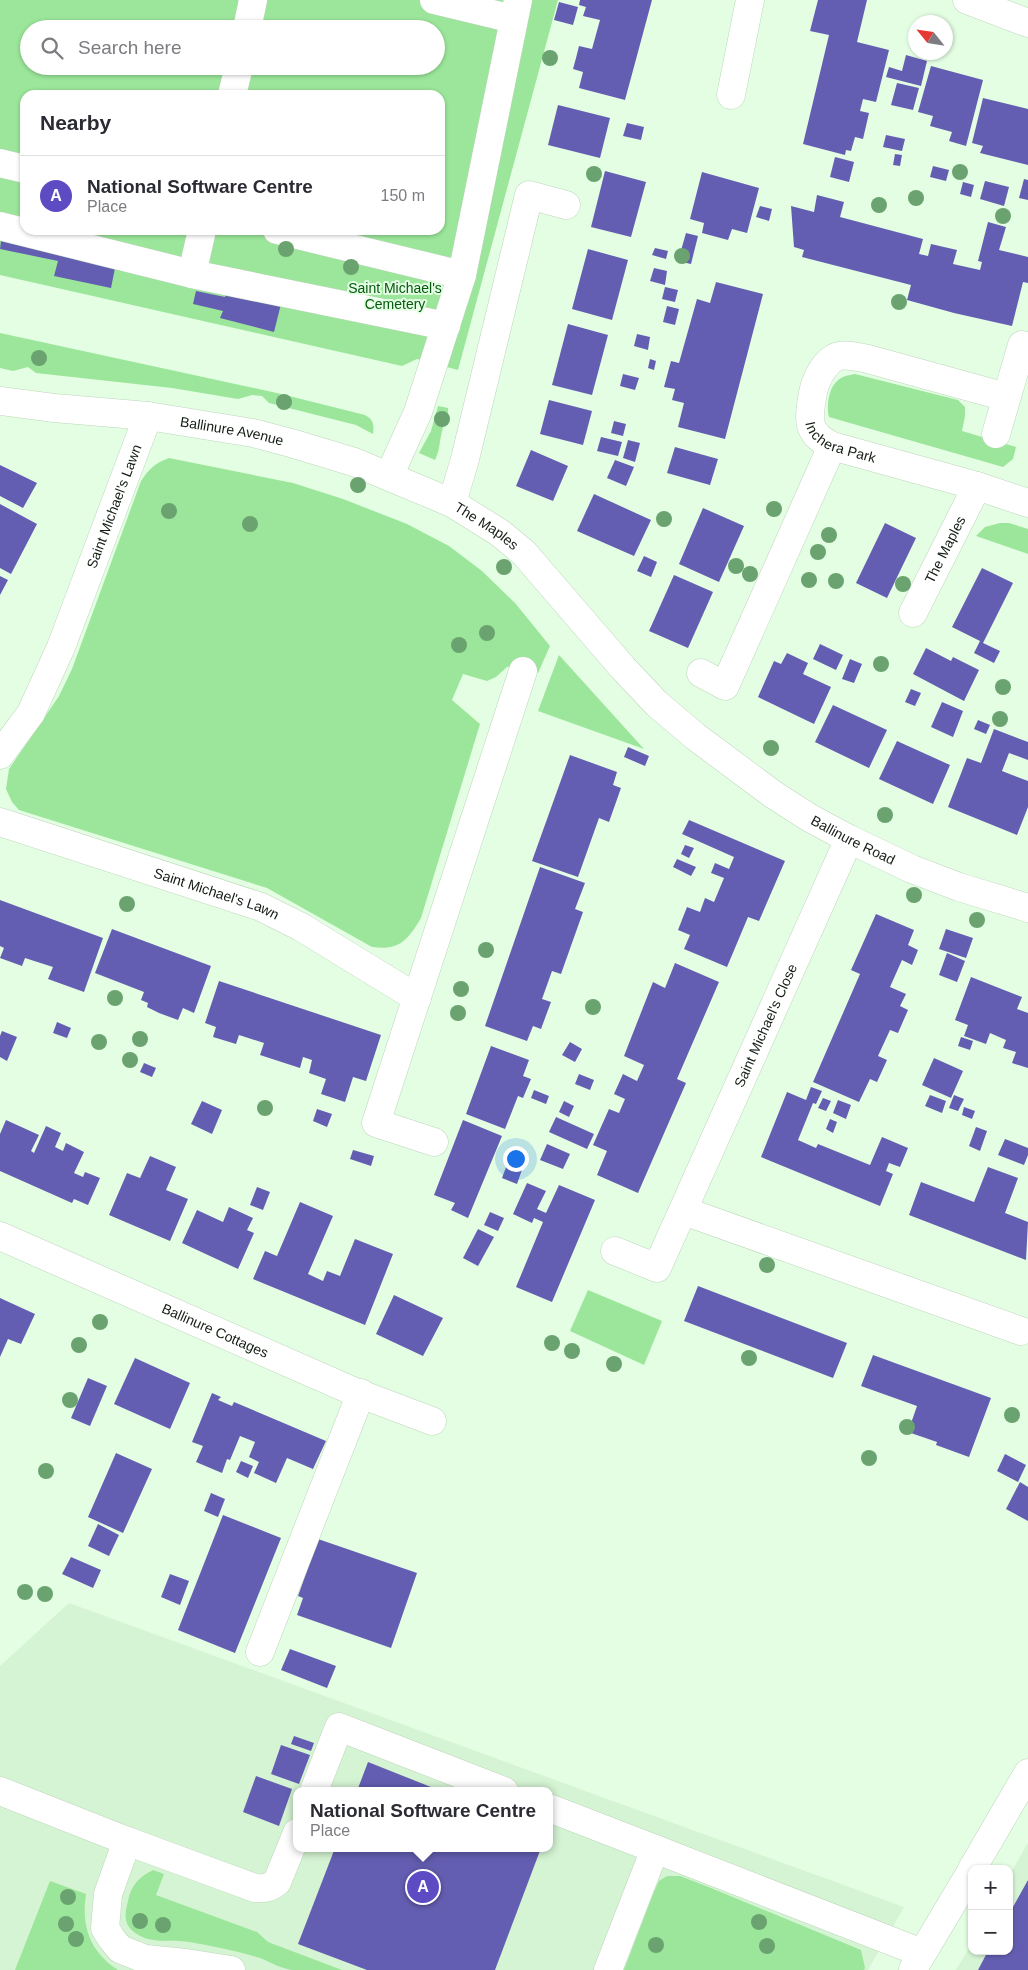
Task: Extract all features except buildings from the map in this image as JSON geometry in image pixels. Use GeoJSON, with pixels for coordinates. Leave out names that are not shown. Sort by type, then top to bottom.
{"type":"FeatureCollection","features":[{"type":"Feature","properties":{"kind":"street"},"geometry":{"type":"LineString","coordinates":[[249,20],[253,0]]}},
{"type":"Feature","properties":{"kind":"street"},"geometry":{"type":"LineString","coordinates":[[389,476],[418,412],[462,275],[516,10],[434,0]]}},
{"type":"Feature","properties":{"kind":"street"},"geometry":{"type":"LineString","coordinates":[[732,95],[750,0]]}},
{"type":"Feature","properties":{"kind":"street"},"geometry":{"type":"LineString","coordinates":[[967,0],[1028,24]]}},
{"type":"Feature","properties":{"kind":"street"},"geometry":{"type":"LineString","coordinates":[[233,90],[237,75]]}},
{"type":"Feature","properties":{"kind":"street"},"geometry":{"type":"LineString","coordinates":[[0,163],[20,168]]}},
{"type":"Feature","properties":{"kind":"street","name":"The Maples"},"geometry":{"type":"LineString","coordinates":[[566,205],[529,195],[465,459],[452,503],[500,532],[524,553],[657,704],[696,737]]}},
{"type":"Feature","properties":{"kind":"street"},"geometry":{"type":"LineString","coordinates":[[0,226],[20,231]]}},
{"type":"Feature","properties":{"kind":"street"},"geometry":{"type":"LineString","coordinates":[[36,235],[192,274],[446,326]]}},
{"type":"Feature","properties":{"kind":"street"},"geometry":{"type":"LineString","coordinates":[[192,274],[201,235]]}},
{"type":"Feature","properties":{"kind":"street"},"geometry":{"type":"LineString","coordinates":[[298,235],[462,275]]}},
{"type":"Feature","properties":{"kind":"street"},"geometry":{"type":"LineString","coordinates":[[996,434],[1022,345]]}},
{"type":"Feature","properties":{"kind":"street","name":"Inchera Park"},"geometry":{"type":"LineString","coordinates":[[1006,397],[868,358],[852,356],[835,357],[826,365],[817,379],[809,416],[810,425],[817,437],[832,446],[1028,502]]}},
{"type":"Feature","properties":{"kind":"street","name":"Ballinure Avenue"},"geometry":{"type":"LineString","coordinates":[[0,401],[54,408],[148,416],[253,433],[300,446],[389,476],[452,503]]}},
{"type":"Feature","properties":{"kind":"street","name":"Saint Michael's Lawn"},"geometry":{"type":"LineString","coordinates":[[0,755],[30,713],[61,647],[148,416]]}},
{"type":"Feature","properties":{"kind":"street"},"geometry":{"type":"LineString","coordinates":[[701,673],[724,686],[832,446]]}},
{"type":"Feature","properties":{"kind":"street","name":"The Maples"},"geometry":{"type":"LineString","coordinates":[[913,613],[977,486]]}},
{"type":"Feature","properties":{"kind":"street"},"geometry":{"type":"LineString","coordinates":[[434,1142],[376,1123],[523,671]]}},
{"type":"Feature","properties":{"kind":"street","name":"Ballinure Road"},"geometry":{"type":"LineString","coordinates":[[696,737],[774,795],[849,839],[912,869],[959,887],[1028,908]]}},
{"type":"Feature","properties":{"kind":"street","name":"Saint Michael's Lawn"},"geometry":{"type":"LineString","coordinates":[[0,822],[261,907],[301,927],[417,998]]}},
{"type":"Feature","properties":{"kind":"street","name":"Saint Michael's Close"},"geometry":{"type":"LineString","coordinates":[[615,1251],[657,1268],[684,1212],[849,839]]}},
{"type":"Feature","properties":{"kind":"street"},"geometry":{"type":"LineString","coordinates":[[684,1212],[1021,1331]]}},
{"type":"Feature","properties":{"kind":"street","name":"Ballinure Cottages"},"geometry":{"type":"LineString","coordinates":[[0,1236],[361,1394],[432,1420]]}},
{"type":"Feature","properties":{"kind":"street"},"geometry":{"type":"LineString","coordinates":[[260,1652],[361,1394]]}},
{"type":"Feature","properties":{"kind":"street"},"geometry":{"type":"LineString","coordinates":[[316,1787],[339,1727],[494,1787]]}},
{"type":"Feature","properties":{"kind":"street"},"geometry":{"type":"LineString","coordinates":[[974,1865],[1028,1773]]}},
{"type":"Feature","properties":{"kind":"street"},"geometry":{"type":"LineString","coordinates":[[0,1791],[127,1841],[255,1888],[271,1887],[277,1882],[293,1843]]}},
{"type":"Feature","properties":{"kind":"street"},"geometry":{"type":"LineString","coordinates":[[553,1810],[655,1849],[917,1962],[968,1876]]}},
{"type":"Feature","properties":{"kind":"street"},"geometry":{"type":"LineString","coordinates":[[127,1841],[108,1894],[105,1928],[110,1938],[120,1949],[145,1959],[186,1962],[231,1970]]}},
{"type":"Feature","properties":{"kind":"street"},"geometry":{"type":"LineString","coordinates":[[608,1970],[655,1849]]}},
{"type":"Feature","properties":{"kind":"shaded area"},"geometry":{"type":"Polygon","coordinates":[[[69,1603],[904,1907],[868,1970],[0,1970],[0,1666],[69,1603]]]}},
{"type":"Feature","properties":{"kind":"shaded area"},"geometry":{"type":"Polygon","coordinates":[[[1028,1843],[1028,1970],[956,1970],[968,1950],[968,1955],[1013,1955],[1013,1869],[1028,1843]]]}},
{"type":"Feature","properties":{"kind":"green space","name":"Saint Michael's Cemetery"},"geometry":{"type":"Polygon","coordinates":[[[0,0],[558,0],[458,370],[417,359],[402,366],[0,275],[0,0]]]}},
{"type":"Feature","properties":{"kind":"green space"},"geometry":{"type":"Polygon","coordinates":[[[0,333],[277,393],[365,415],[373,423],[373,434],[356,425],[269,403],[262,396],[252,395],[238,399],[172,388],[36,373],[28,367],[13,371],[0,368],[0,333]]]}},
{"type":"Feature","properties":{"kind":"green space"},"geometry":{"type":"Polygon","coordinates":[[[855,374],[958,400],[965,407],[962,431],[1016,447],[1013,459],[1003,467],[829,417],[828,400],[834,384],[843,377],[855,374]]]}},
{"type":"Feature","properties":{"kind":"green space"},"geometry":{"type":"Polygon","coordinates":[[[438,406],[448,408],[448,411],[435,460],[419,453],[431,431],[438,406]]]}},
{"type":"Feature","properties":{"kind":"green space"},"geometry":{"type":"Polygon","coordinates":[[[169,458],[293,483],[343,499],[407,524],[449,546],[482,571],[515,603],[550,646],[538,673],[518,665],[507,667],[496,677],[487,681],[463,674],[452,700],[480,724],[421,918],[407,938],[396,945],[381,948],[372,947],[267,888],[19,810],[12,802],[6,789],[9,769],[59,696],[72,669],[141,481],[153,467],[169,458]]]}},
{"type":"Feature","properties":{"kind":"green space"},"geometry":{"type":"Polygon","coordinates":[[[1009,523],[1028,529],[1028,554],[976,536],[985,527],[1009,523]]]}},
{"type":"Feature","properties":{"kind":"green space"},"geometry":{"type":"Polygon","coordinates":[[[559,655],[644,749],[538,711],[559,655]]]}},
{"type":"Feature","properties":{"kind":"green space"},"geometry":{"type":"Polygon","coordinates":[[[588,1290],[662,1321],[644,1365],[570,1331],[588,1290]]]}},
{"type":"Feature","properties":{"kind":"green space"},"geometry":{"type":"Polygon","coordinates":[[[153,1870],[164,1874],[156,1895],[257,1932],[268,1942],[342,1970],[292,1970],[260,1958],[225,1949],[182,1941],[147,1939],[140,1936],[130,1929],[126,1922],[127,1905],[129,1895],[136,1882],[153,1870]]]}},
{"type":"Feature","properties":{"kind":"green space"},"geometry":{"type":"Polygon","coordinates":[[[667,1876],[680,1876],[861,1950],[865,1968],[864,1970],[624,1970],[653,1894],[659,1881],[667,1876]]]}},
{"type":"Feature","properties":{"kind":"green space"},"geometry":{"type":"Polygon","coordinates":[[[50,1881],[86,1894],[85,1917],[90,1937],[100,1955],[118,1970],[15,1970],[50,1881]]]}},
{"type":"Feature","properties":{"kind":"place","name":"National Software Centre"},"geometry":{"type":"Point","coordinates":[423,1887]}}]}
